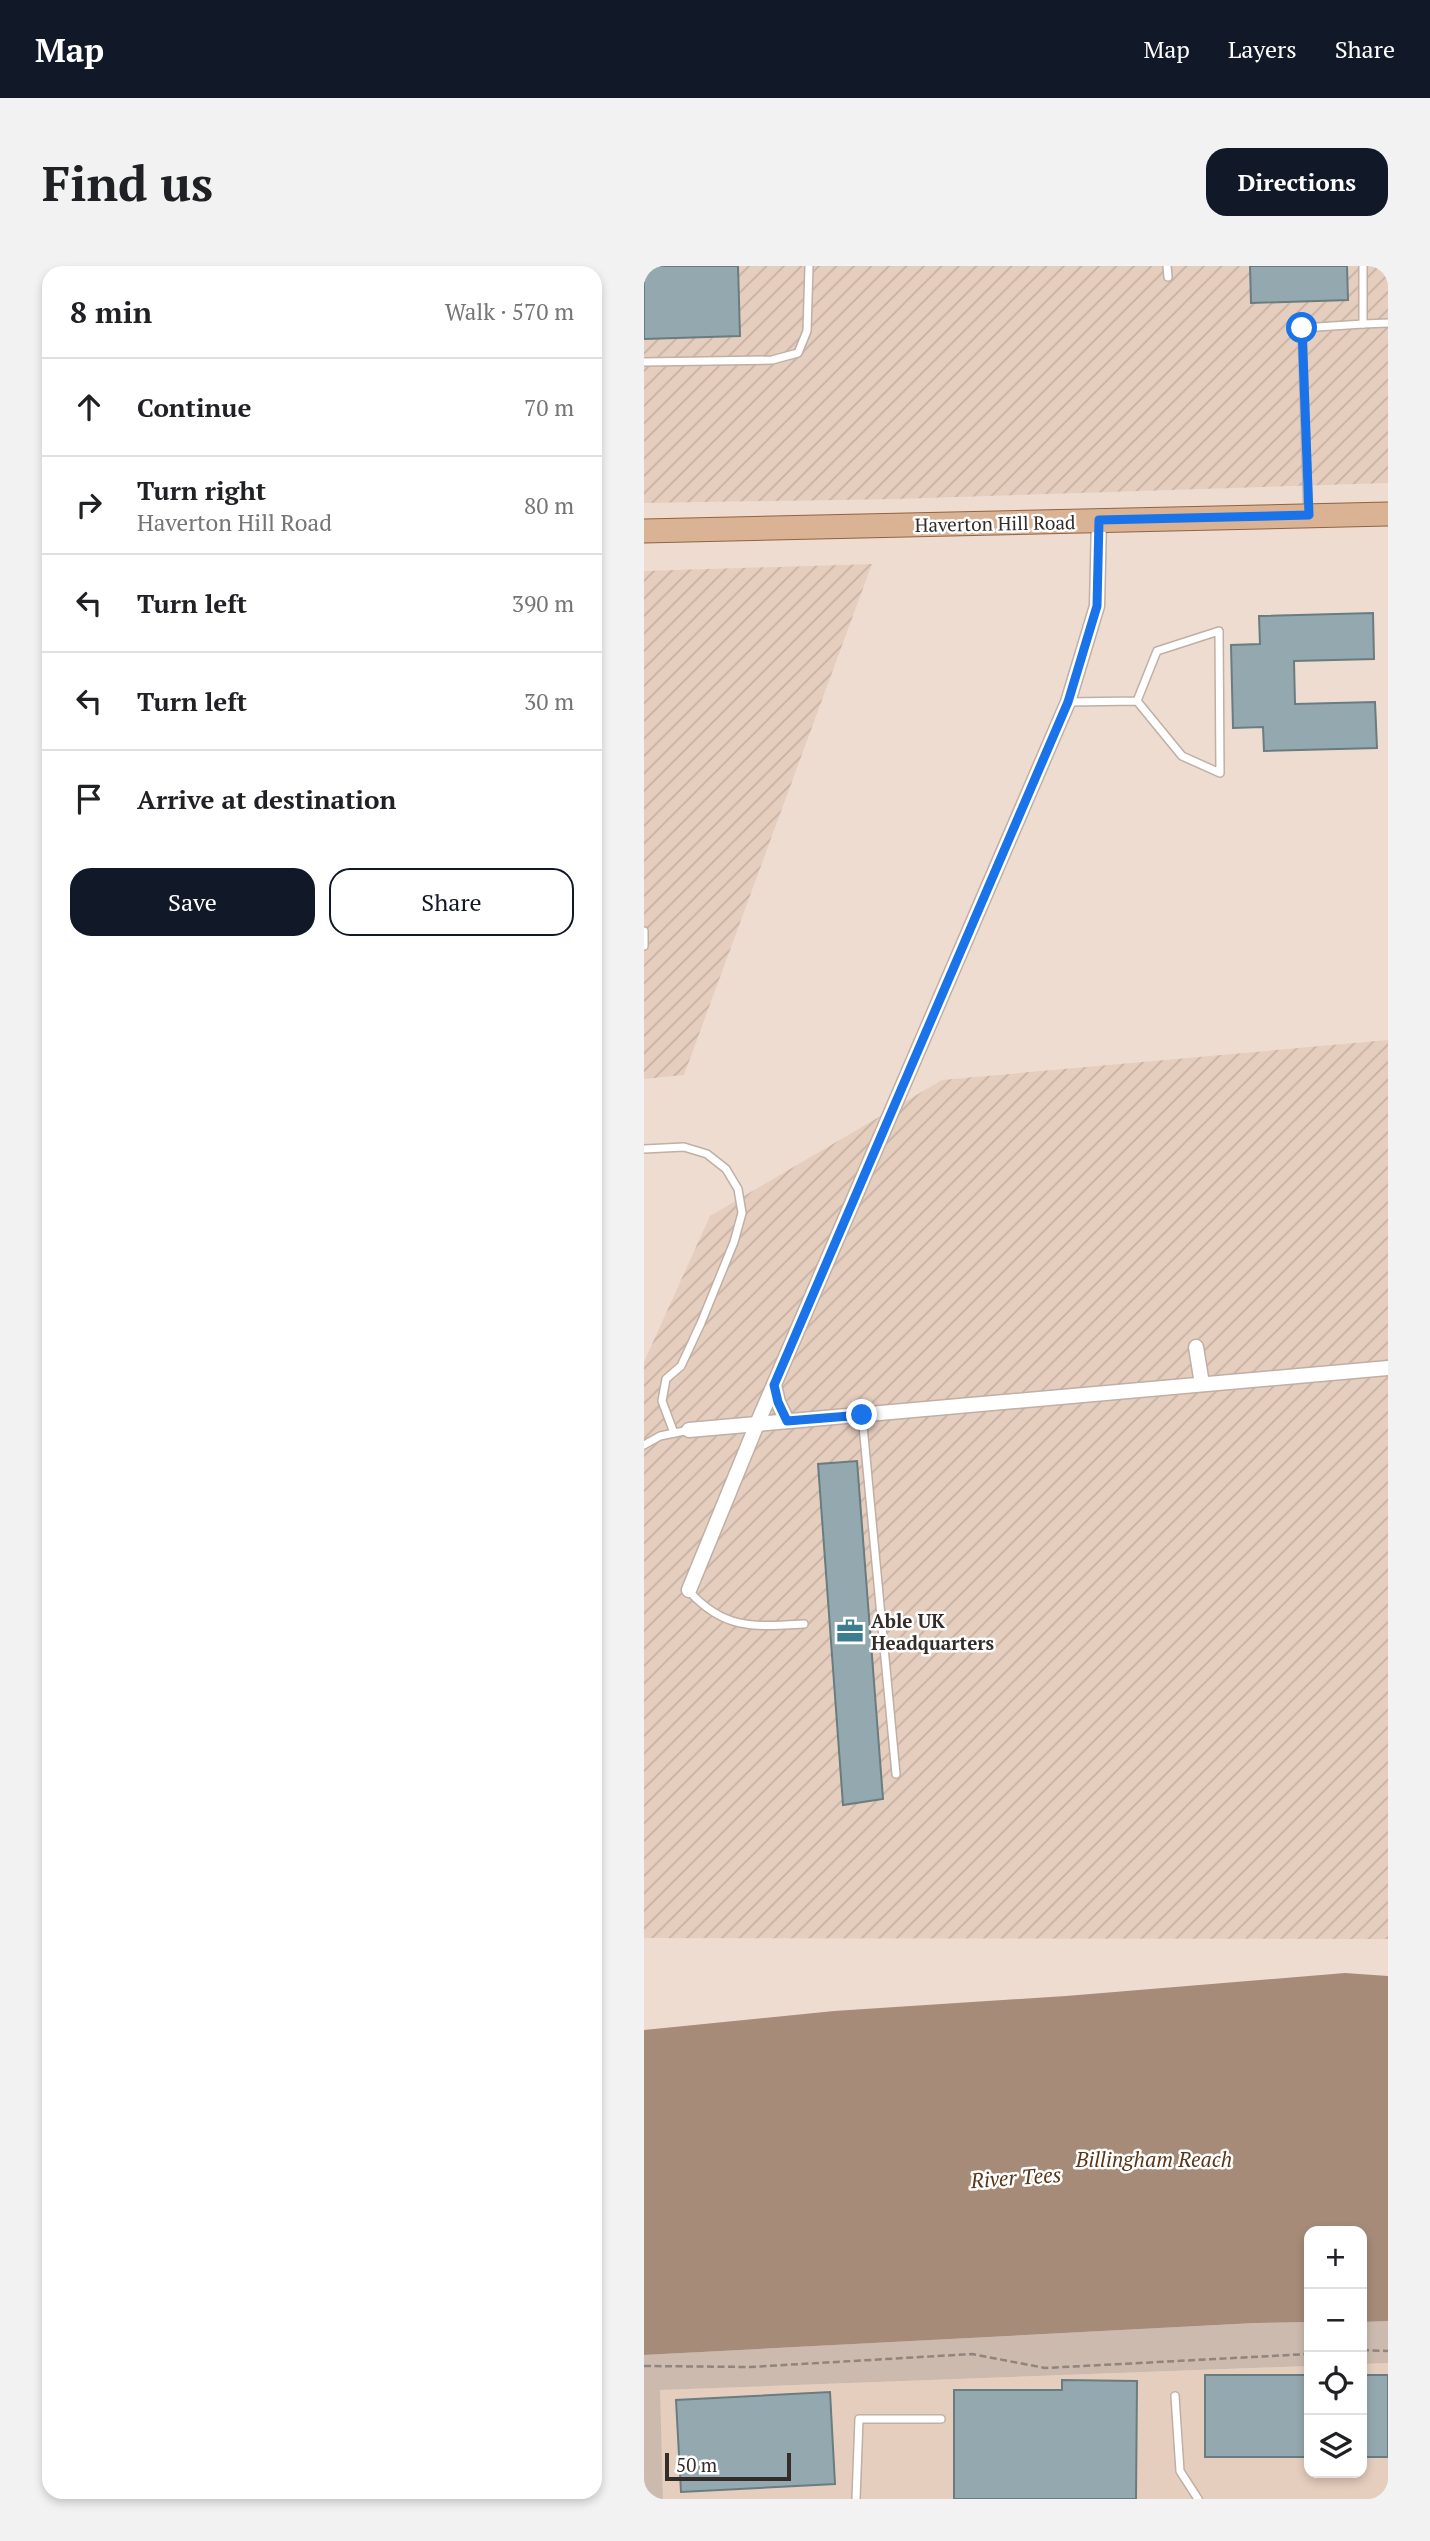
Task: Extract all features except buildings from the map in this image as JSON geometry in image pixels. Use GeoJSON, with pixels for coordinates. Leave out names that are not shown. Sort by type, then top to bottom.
{"type":"FeatureCollection","features":[{"type":"Feature","properties":{"kind":"main road","name":"Haverton Hill Road"},"geometry":{"type":"LineString","coordinates":[[644,531],[1388,514]]}},
{"type":"Feature","properties":{"kind":"street"},"geometry":{"type":"LineString","coordinates":[[689,1590],[757,1424],[1068,702],[1097,606],[1099,520]]}},
{"type":"Feature","properties":{"kind":"street"},"geometry":{"type":"LineString","coordinates":[[1196,1348],[1202,1384]]}},
{"type":"Feature","properties":{"kind":"street"},"geometry":{"type":"LineString","coordinates":[[682,1432],[1388,1368]]}},
{"type":"Feature","properties":{"kind":"street"},"geometry":{"type":"LineString","coordinates":[[774,1385],[787,1421]]}},
{"type":"Feature","properties":{"kind":"lane"},"geometry":{"type":"LineString","coordinates":[[644,362],[772,360],[798,353],[807,331],[808,266]]}},
{"type":"Feature","properties":{"kind":"lane"},"geometry":{"type":"LineString","coordinates":[[1167,266],[1168,277]]}},
{"type":"Feature","properties":{"kind":"lane"},"geometry":{"type":"LineString","coordinates":[[1363,266],[1363,324]]}},
{"type":"Feature","properties":{"kind":"lane"},"geometry":{"type":"LineString","coordinates":[[1309,515],[1302,328],[1388,323]]}},
{"type":"Feature","properties":{"kind":"lane"},"geometry":{"type":"LineString","coordinates":[[1219,631],[1220,773],[1182,756],[1138,701],[1157,651],[1219,631]]}},
{"type":"Feature","properties":{"kind":"lane"},"geometry":{"type":"LineString","coordinates":[[1068,702],[1138,701]]}},
{"type":"Feature","properties":{"kind":"lane"},"geometry":{"type":"LineString","coordinates":[[644,931],[644,946]]}},
{"type":"Feature","properties":{"kind":"lane"},"geometry":{"type":"LineString","coordinates":[[644,1149],[684,1147],[706,1154],[726,1170],[738,1189],[742,1213],[734,1242],[701,1323],[681,1366],[666,1379],[662,1401],[682,1432],[660,1436],[644,1445]]}},
{"type":"Feature","properties":{"kind":"lane"},"geometry":{"type":"LineString","coordinates":[[862,1415],[896,1774]]}},
{"type":"Feature","properties":{"kind":"lane"},"geometry":{"type":"LineString","coordinates":[[689,1590],[704,1606],[740,1625],[804,1624]]}},
{"type":"Feature","properties":{"kind":"lane"},"geometry":{"type":"LineString","coordinates":[[1175,2396],[1180,2471],[1196,2496],[1186,2499]]}},
{"type":"Feature","properties":{"kind":"lane"},"geometry":{"type":"LineString","coordinates":[[856,2499],[859,2420],[941,2419]]}},
{"type":"Feature","properties":{"kind":"path"},"geometry":{"type":"LineString","coordinates":[[1367,2350],[1388,2351]]}},
{"type":"Feature","properties":{"kind":"path"},"geometry":{"type":"LineString","coordinates":[[644,2366],[750,2367],[972,2354],[1045,2368],[1304,2354]]}},
{"type":"Feature","properties":{"kind":"shaded area"},"geometry":{"type":"Polygon","coordinates":[[[644,266],[1388,266],[1388,483],[896,499],[644,503],[644,266]]]}},
{"type":"Feature","properties":{"kind":"shaded area"},"geometry":{"type":"Polygon","coordinates":[[[872,564],[684,1075],[644,1079],[644,571],[872,564]]]}},
{"type":"Feature","properties":{"kind":"shaded area"},"geometry":{"type":"Polygon","coordinates":[[[1388,1040],[1388,1939],[644,1938],[644,1362],[710,1216],[942,1080],[1388,1040]]]}},
{"type":"Feature","properties":{"kind":"shaded area"},"geometry":{"type":"Polygon","coordinates":[[[1388,2321],[1388,2363],[1367,2364],[1367,2322],[1388,2321]]]}},
{"type":"Feature","properties":{"kind":"shaded area"},"geometry":{"type":"Polygon","coordinates":[[[1304,2322],[1304,2366],[660,2390],[663,2499],[644,2499],[644,2355],[1304,2322]]]}},
{"type":"Feature","properties":{"kind":"shaded area"},"geometry":{"type":"Polygon","coordinates":[[[1388,2363],[1388,2499],[663,2499],[659,2390],[1304,2366],[1304,2478],[1367,2478],[1367,2364],[1388,2363]]]}},
{"type":"Feature","properties":{"kind":"water","name":"Billingham Reach"},"geometry":{"type":"Polygon","coordinates":[[[1345,1973],[1388,1976],[1388,2321],[1367,2322],[1367,2226],[1304,2226],[1304,2322],[644,2355],[644,2030],[834,2011],[1066,1996],[1345,1973]]]}},
{"type":"Feature","properties":{"kind":"place","name":"Able UK Headquarters"},"geometry":{"type":"Point","coordinates":[850,1631]}},
{"type":"Feature","properties":{"kind":"route"},"geometry":{"type":"LineString","coordinates":[[862,1415],[787,1421],[774,1385],[1068,702],[1097,606],[1099,520],[1309,515],[1302,328]]}},
{"type":"Feature","properties":{"kind":"water label","name":"River Tees"},"geometry":{"type":"Point","coordinates":[1016,2177]}}]}
